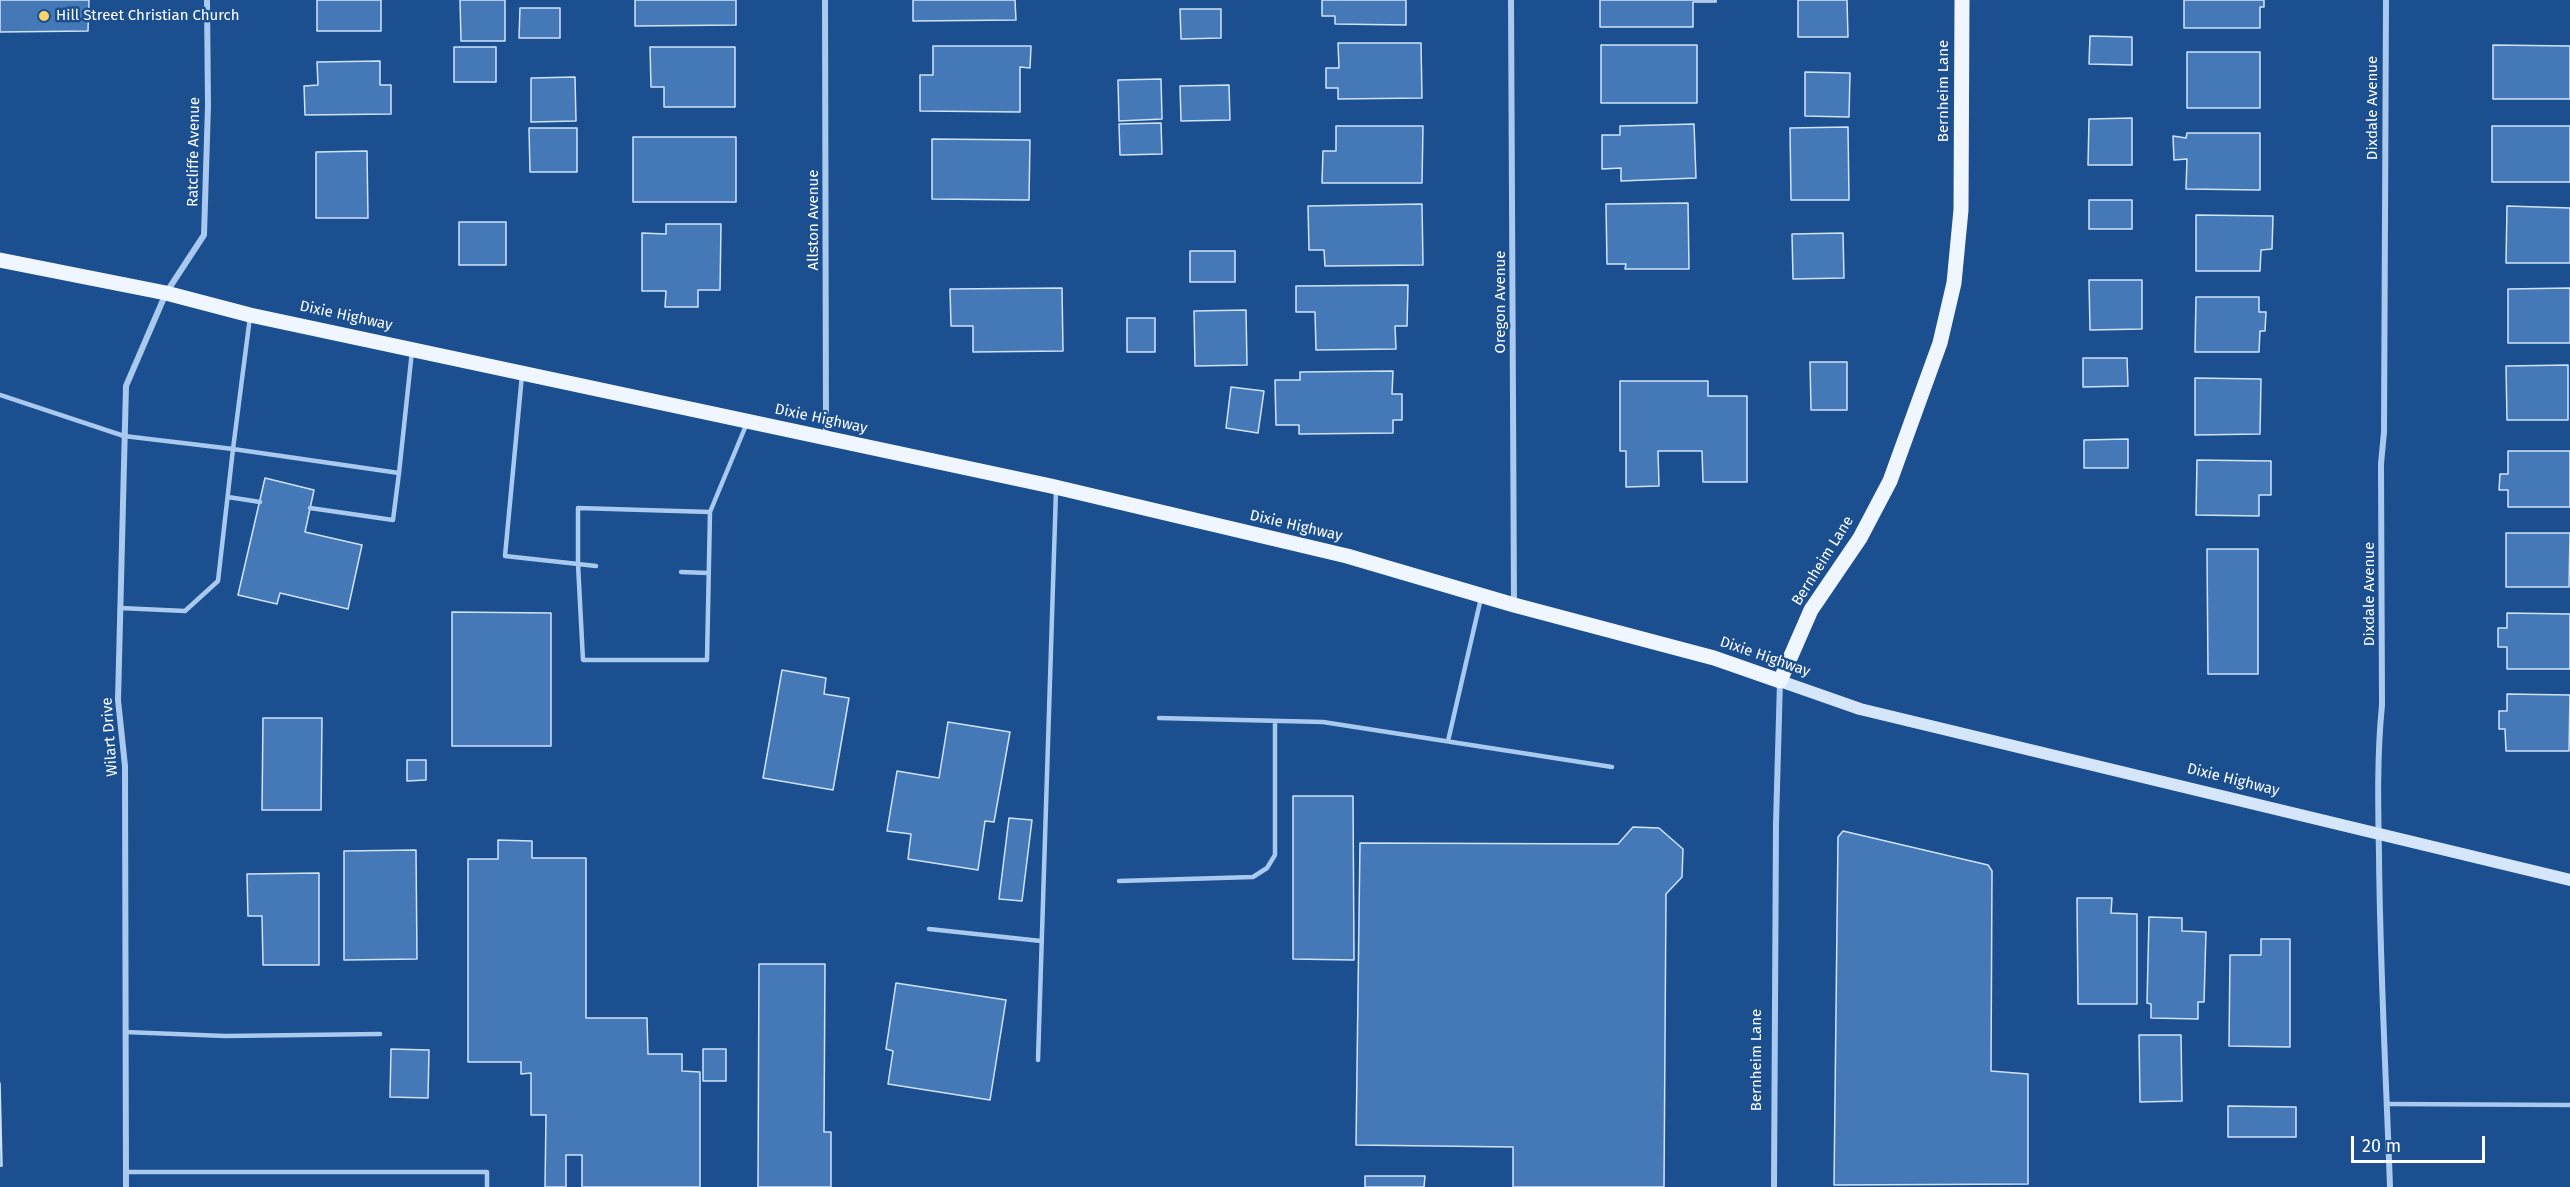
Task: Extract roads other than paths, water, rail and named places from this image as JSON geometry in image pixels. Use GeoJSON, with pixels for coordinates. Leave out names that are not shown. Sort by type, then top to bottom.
{"type":"FeatureCollection","features":[{"type":"Feature","properties":{"kind":"main road","name":"Bernheim Lane"},"geometry":{"type":"LineString","coordinates":[[1780,681],[1811,610],[1860,538],[1890,481],[1940,343],[1954,284],[1961,210],[1962,0]]}},
{"type":"Feature","properties":{"kind":"main road","name":"Dixie Highway"},"geometry":{"type":"LineString","coordinates":[[0,260],[166,293],[250,315],[1056,488],[1347,556],[1482,596],[1714,658],[1780,681]]}},
{"type":"Feature","properties":{"kind":"street","name":"Ratcliffe Avenue"},"geometry":{"type":"LineString","coordinates":[[166,293],[204,235],[208,106],[207,0]]}},
{"type":"Feature","properties":{"kind":"street","name":"Allston Avenue"},"geometry":{"type":"LineString","coordinates":[[825,0],[826,440]]}},
{"type":"Feature","properties":{"kind":"street","name":"Oregon Avenue"},"geometry":{"type":"LineString","coordinates":[[1511,0],[1514,604]]}},
{"type":"Feature","properties":{"kind":"street","name":"Dixdale Avenue"},"geometry":{"type":"LineString","coordinates":[[2386,0],[2379,926],[2390,1187]]}},
{"type":"Feature","properties":{"kind":"street","name":"Wilart Drive"},"geometry":{"type":"LineString","coordinates":[[126,1187],[125,766],[118,700],[126,386],[166,293]]}},
{"type":"Feature","properties":{"kind":"street","name":"Dixie Highway"},"geometry":{"type":"LineString","coordinates":[[1780,681],[1860,709],[2570,880]]}},
{"type":"Feature","properties":{"kind":"street","name":"Bernheim Lane"},"geometry":{"type":"LineString","coordinates":[[1774,1187],[1776,823],[1780,681]]}},
{"type":"Feature","properties":{"kind":"lane"},"geometry":{"type":"LineString","coordinates":[[120,608],[185,610],[218,581],[250,315]]}},
{"type":"Feature","properties":{"kind":"lane"},"geometry":{"type":"LineString","coordinates":[[310,508],[393,520],[412,349]]}},
{"type":"Feature","properties":{"kind":"lane"},"geometry":{"type":"LineString","coordinates":[[522,372],[505,556],[596,566]]}},
{"type":"Feature","properties":{"kind":"lane"},"geometry":{"type":"LineString","coordinates":[[0,395],[124,436],[399,473]]}},
{"type":"Feature","properties":{"kind":"lane"},"geometry":{"type":"LineString","coordinates":[[710,512],[578,508],[578,564],[583,660],[707,660],[710,512],[747,421]]}},
{"type":"Feature","properties":{"kind":"lane"},"geometry":{"type":"LineString","coordinates":[[1038,1060],[1056,488]]}},
{"type":"Feature","properties":{"kind":"lane"},"geometry":{"type":"LineString","coordinates":[[228,497],[260,502]]}},
{"type":"Feature","properties":{"kind":"lane"},"geometry":{"type":"LineString","coordinates":[[681,572],[708,573]]}},
{"type":"Feature","properties":{"kind":"lane"},"geometry":{"type":"LineString","coordinates":[[1448,741],[1482,596]]}},
{"type":"Feature","properties":{"kind":"lane"},"geometry":{"type":"LineString","coordinates":[[1159,718],[1323,722],[1612,766]]}},
{"type":"Feature","properties":{"kind":"lane"},"geometry":{"type":"LineString","coordinates":[[1119,881],[1253,877],[1267,868],[1275,855],[1275,721]]}},
{"type":"Feature","properties":{"kind":"lane"},"geometry":{"type":"LineString","coordinates":[[929,929],[1041,941]]}},
{"type":"Feature","properties":{"kind":"lane"},"geometry":{"type":"LineString","coordinates":[[125,1032],[225,1036],[381,1034]]}},
{"type":"Feature","properties":{"kind":"lane"},"geometry":{"type":"LineString","coordinates":[[2387,1104],[2570,1105]]}},
{"type":"Feature","properties":{"kind":"lane"},"geometry":{"type":"LineString","coordinates":[[126,1172],[487,1172],[487,1187]]}},
{"type":"Feature","properties":{"kind":"place","name":"Hill Street Christian Church"},"geometry":{"type":"Point","coordinates":[44,16]}}]}
